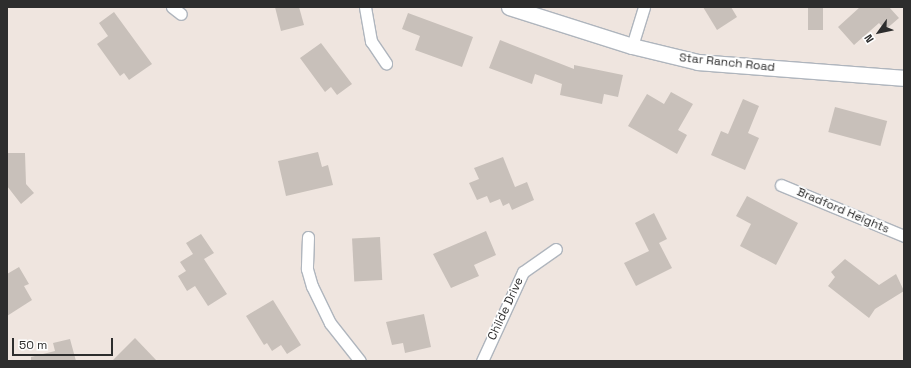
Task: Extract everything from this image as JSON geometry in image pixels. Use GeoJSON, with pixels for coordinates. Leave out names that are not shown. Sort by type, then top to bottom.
{"type":"FeatureCollection","features":[{"type":"Feature","properties":{"kind":"street"},"geometry":{"type":"LineString","coordinates":[[172,7],[181,14]]}},
{"type":"Feature","properties":{"kind":"street"},"geometry":{"type":"LineString","coordinates":[[365,7],[371,41],[386,63]]}},
{"type":"Feature","properties":{"kind":"street","name":"Star Ranch Road"},"geometry":{"type":"LineString","coordinates":[[510,7],[632,46],[698,62],[904,78]]}},
{"type":"Feature","properties":{"kind":"street"},"geometry":{"type":"LineString","coordinates":[[632,46],[644,7]]}},
{"type":"Feature","properties":{"kind":"street","name":"Bradford Heights"},"geometry":{"type":"LineString","coordinates":[[781,185],[904,236]]}},
{"type":"Feature","properties":{"kind":"street"},"geometry":{"type":"LineString","coordinates":[[308,237],[307,269],[312,286],[330,323],[360,361]]}},
{"type":"Feature","properties":{"kind":"street","name":"Childe Drive"},"geometry":{"type":"LineString","coordinates":[[482,361],[523,272],[556,249]]}},
{"type":"Feature","properties":{"kind":"building"},"geometry":{"type":"Polygon","coordinates":[[[275,7],[299,7],[304,25],[281,31],[275,7]]]}},
{"type":"Feature","properties":{"kind":"building"},"geometry":{"type":"Polygon","coordinates":[[[703,7],[731,7],[737,17],[717,30],[703,7]]]}},
{"type":"Feature","properties":{"kind":"building"},"geometry":{"type":"Polygon","coordinates":[[[808,7],[823,7],[823,30],[808,30],[808,7]]]}},
{"type":"Feature","properties":{"kind":"building"},"geometry":{"type":"Polygon","coordinates":[[[860,7],[889,7],[899,18],[885,30],[879,23],[854,45],[838,27],[860,7]]]}},
{"type":"Feature","properties":{"kind":"building"},"geometry":{"type":"Polygon","coordinates":[[[114,12],[152,64],[129,80],[124,73],[120,76],[97,44],[108,36],[99,23],[114,12]]]}},
{"type":"Feature","properties":{"kind":"building"},"geometry":{"type":"Polygon","coordinates":[[[408,13],[473,37],[462,67],[415,50],[420,36],[402,29],[408,13]]]}},
{"type":"Feature","properties":{"kind":"building"},"geometry":{"type":"Polygon","coordinates":[[[500,40],[574,69],[574,65],[623,75],[618,97],[604,94],[602,104],[560,95],[562,84],[535,74],[532,84],[489,68],[500,40]]]}},
{"type":"Feature","properties":{"kind":"building"},"geometry":{"type":"Polygon","coordinates":[[[321,43],[352,84],[337,95],[331,87],[325,92],[300,58],[321,43]]]}},
{"type":"Feature","properties":{"kind":"building"},"geometry":{"type":"Polygon","coordinates":[[[671,92],[693,104],[678,130],[687,135],[677,154],[628,126],[647,94],[664,104],[671,92]]]}},
{"type":"Feature","properties":{"kind":"building"},"geometry":{"type":"Polygon","coordinates":[[[743,99],[759,106],[748,133],[759,138],[745,170],[711,155],[721,131],[728,134],[743,99]]]}},
{"type":"Feature","properties":{"kind":"building"},"geometry":{"type":"Polygon","coordinates":[[[835,107],[887,121],[880,146],[828,132],[835,107]]]}},
{"type":"Feature","properties":{"kind":"building"},"geometry":{"type":"Polygon","coordinates":[[[318,152],[322,167],[328,165],[333,185],[286,196],[278,161],[318,152]]]}},
{"type":"Feature","properties":{"kind":"building"},"geometry":{"type":"Polygon","coordinates":[[[7,153],[25,153],[26,184],[34,193],[21,204],[7,186],[7,153]]]}},
{"type":"Feature","properties":{"kind":"building"},"geometry":{"type":"Polygon","coordinates":[[[503,157],[515,187],[527,182],[534,200],[512,210],[509,203],[503,206],[500,199],[490,203],[487,196],[477,200],[469,183],[479,179],[474,168],[503,157]]]}},
{"type":"Feature","properties":{"kind":"building"},"geometry":{"type":"Polygon","coordinates":[[[747,196],[798,223],[776,265],[740,246],[751,224],[736,216],[747,196]]]}},
{"type":"Feature","properties":{"kind":"building"},"geometry":{"type":"Polygon","coordinates":[[[654,213],[667,239],[659,243],[672,268],[636,286],[624,263],[649,251],[635,223],[654,213]]]}},
{"type":"Feature","properties":{"kind":"building"},"geometry":{"type":"Polygon","coordinates":[[[486,231],[496,255],[474,265],[479,276],[451,288],[433,254],[486,231]]]}},
{"type":"Feature","properties":{"kind":"building"},"geometry":{"type":"Polygon","coordinates":[[[201,234],[214,253],[204,259],[227,294],[208,306],[195,286],[187,291],[178,276],[186,271],[180,262],[193,254],[186,243],[201,234]]]}},
{"type":"Feature","properties":{"kind":"building"},"geometry":{"type":"Polygon","coordinates":[[[380,237],[382,280],[354,281],[352,238],[380,237]]]}},
{"type":"Feature","properties":{"kind":"building"},"geometry":{"type":"Polygon","coordinates":[[[845,259],[879,285],[896,274],[904,291],[875,309],[869,318],[828,286],[835,277],[831,272],[845,259]]]}},
{"type":"Feature","properties":{"kind":"building"},"geometry":{"type":"Polygon","coordinates":[[[19,267],[29,284],[24,286],[32,300],[7,316],[7,274],[19,267]]]}},
{"type":"Feature","properties":{"kind":"building"},"geometry":{"type":"Polygon","coordinates":[[[273,300],[301,345],[287,354],[281,345],[272,351],[267,343],[264,345],[246,316],[273,300]]]}},
{"type":"Feature","properties":{"kind":"building"},"geometry":{"type":"Polygon","coordinates":[[[424,314],[431,347],[405,353],[403,343],[392,345],[386,322],[424,314]]]}},
{"type":"Feature","properties":{"kind":"building"},"geometry":{"type":"Polygon","coordinates":[[[135,338],[157,361],[112,361],[135,338]]]}},
{"type":"Feature","properties":{"kind":"building"},"geometry":{"type":"Polygon","coordinates":[[[70,339],[76,361],[31,361],[31,357],[55,351],[53,343],[70,339]]]}}]}
